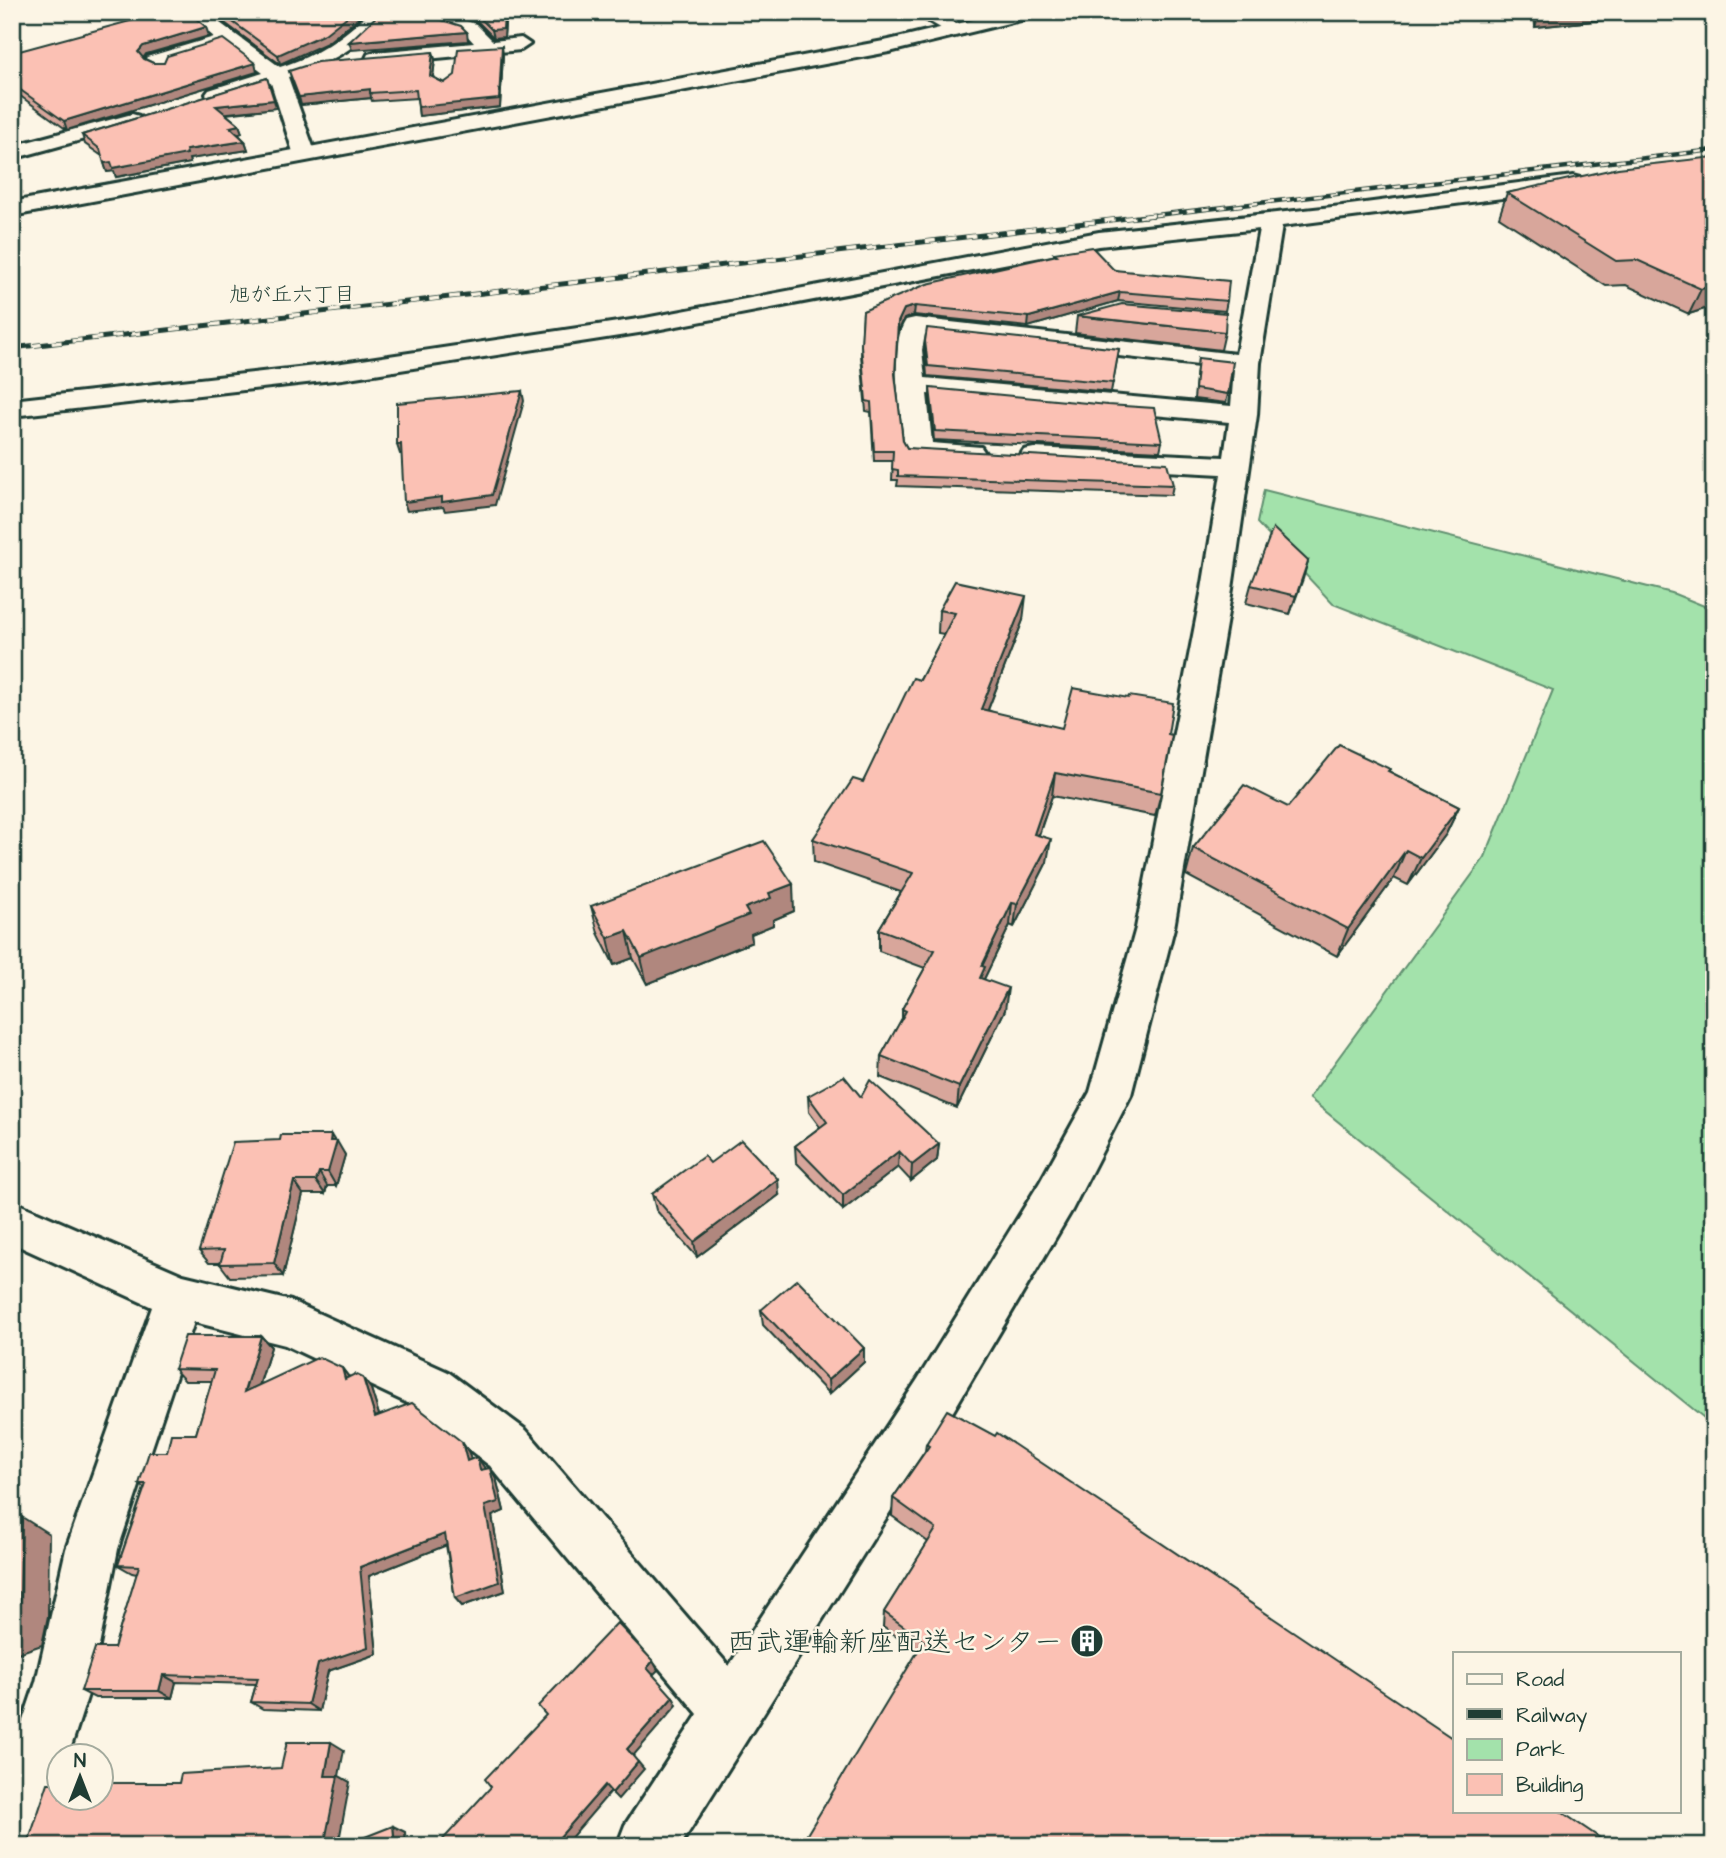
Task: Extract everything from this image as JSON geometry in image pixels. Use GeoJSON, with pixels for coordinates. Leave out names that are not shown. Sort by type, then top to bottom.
{"type":"FeatureCollection","features":[{"type":"Feature","properties":{"kind":"street"},"geometry":{"type":"LineString","coordinates":[[193,12],[278,75],[305,155]]}},
{"type":"Feature","properties":{"kind":"street"},"geometry":{"type":"LineString","coordinates":[[317,62],[350,40],[381,12]]}},
{"type":"Feature","properties":{"kind":"street"},"geometry":{"type":"LineString","coordinates":[[416,12],[470,28],[488,47]]}},
{"type":"Feature","properties":{"kind":"street"},"geometry":{"type":"LineString","coordinates":[[922,12],[957,30]]}},
{"type":"Feature","properties":{"kind":"street"},"geometry":{"type":"LineString","coordinates":[[12,209],[876,48],[1031,12]]}},
{"type":"Feature","properties":{"kind":"street"},"geometry":{"type":"LineString","coordinates":[[160,65],[154,61],[229,38]]}},
{"type":"Feature","properties":{"kind":"street"},"geometry":{"type":"LineString","coordinates":[[193,101],[317,62],[521,44]]}},
{"type":"Feature","properties":{"kind":"street"},"geometry":{"type":"LineString","coordinates":[[446,72],[448,50]]}},
{"type":"Feature","properties":{"kind":"street"},"geometry":{"type":"LineString","coordinates":[[12,153],[153,113]]}},
{"type":"Feature","properties":{"kind":"street"},"geometry":{"type":"LineString","coordinates":[[12,408],[342,371],[645,325],[1099,239],[1272,221],[1591,180]]}},
{"type":"Feature","properties":{"kind":"street"},"geometry":{"type":"LineString","coordinates":[[646,1846],[971,1337],[1056,1196],[1110,1095],[1155,928],[1217,589],[1244,415],[1247,363],[1272,221]]}},
{"type":"Feature","properties":{"kind":"street"},"geometry":{"type":"LineString","coordinates":[[1018,338],[1080,321]]}},
{"type":"Feature","properties":{"kind":"street"},"geometry":{"type":"LineString","coordinates":[[1227,321],[1254,323]]}},
{"type":"Feature","properties":{"kind":"street"},"geometry":{"type":"LineString","coordinates":[[1235,466],[919,451],[909,350],[915,325],[1247,363]]}},
{"type":"Feature","properties":{"kind":"street"},"geometry":{"type":"LineString","coordinates":[[913,385],[1244,415]]}},
{"type":"Feature","properties":{"kind":"street"},"geometry":{"type":"LineString","coordinates":[[12,1221],[179,1296],[290,1324],[431,1389],[508,1447],[733,1713]]}},
{"type":"Feature","properties":{"kind":"street"},"geometry":{"type":"LineString","coordinates":[[12,1841],[64,1682],[92,1549],[179,1296]]}},
{"type":"Feature","properties":{"kind":"green space"},"geometry":{"type":"Polygon","coordinates":[[[1264,490],[1672,593],[1714,610],[1714,1426],[1309,1098],[1485,857],[1553,690],[1333,604],[1257,523],[1264,490]]]}},
{"type":"Feature","properties":{"kind":"building"},"geometry":{"type":"Polygon","coordinates":[[[163,12],[188,12],[206,27],[143,46],[138,52],[144,59],[153,63],[164,63],[167,56],[223,39],[255,63],[64,121],[12,84],[12,53],[163,12]]]}},
{"type":"Feature","properties":{"kind":"building"},"geometry":{"type":"Polygon","coordinates":[[[219,12],[353,12],[325,34],[278,55],[219,12]]]}},
{"type":"Feature","properties":{"kind":"building"},"geometry":{"type":"Polygon","coordinates":[[[381,12],[416,12],[461,26],[467,32],[349,42],[381,12]]]}},
{"type":"Feature","properties":{"kind":"building"},"geometry":{"type":"Polygon","coordinates":[[[473,12],[504,15],[503,29],[492,30],[473,12]]]}},
{"type":"Feature","properties":{"kind":"building"},"geometry":{"type":"Polygon","coordinates":[[[502,46],[499,99],[418,107],[416,90],[370,93],[370,89],[299,97],[289,71],[317,62],[433,52],[430,76],[444,83],[455,75],[458,49],[502,46]]]}},
{"type":"Feature","properties":{"kind":"building"},"geometry":{"type":"Polygon","coordinates":[[[267,78],[274,100],[216,106],[239,125],[230,127],[245,141],[186,150],[187,154],[113,168],[111,162],[104,163],[100,149],[82,135],[267,78]]]}},
{"type":"Feature","properties":{"kind":"building"},"geometry":{"type":"Polygon","coordinates":[[[1714,157],[1714,285],[1701,289],[1637,260],[1616,261],[1507,193],[1618,168],[1714,157]]]}},
{"type":"Feature","properties":{"kind":"building"},"geometry":{"type":"Polygon","coordinates":[[[1092,247],[1114,270],[1229,281],[1227,301],[1120,292],[1029,317],[915,306],[904,309],[898,322],[895,374],[903,441],[907,448],[1167,463],[1173,485],[898,476],[898,470],[892,469],[893,451],[874,451],[871,402],[866,401],[861,345],[863,311],[927,284],[1057,255],[1054,253],[1092,247]]]}},
{"type":"Feature","properties":{"kind":"building"},"geometry":{"type":"Polygon","coordinates":[[[1122,304],[1226,313],[1225,332],[1077,316],[1122,304]]]}},
{"type":"Feature","properties":{"kind":"building"},"geometry":{"type":"Polygon","coordinates":[[[927,328],[1119,349],[1113,383],[928,366],[925,341],[927,328]]]}},
{"type":"Feature","properties":{"kind":"building"},"geometry":{"type":"Polygon","coordinates":[[[1198,358],[1233,362],[1228,394],[1195,389],[1198,358]]]}},
{"type":"Feature","properties":{"kind":"building"},"geometry":{"type":"Polygon","coordinates":[[[930,388],[1154,408],[1162,442],[935,431],[930,388]]]}},
{"type":"Feature","properties":{"kind":"building"},"geometry":{"type":"Polygon","coordinates":[[[522,391],[492,495],[442,502],[442,497],[404,502],[401,444],[397,445],[397,403],[522,391]]]}},
{"type":"Feature","properties":{"kind":"building"},"geometry":{"type":"Polygon","coordinates":[[[1273,528],[1308,561],[1296,596],[1251,585],[1273,528]]]}},
{"type":"Feature","properties":{"kind":"building"},"geometry":{"type":"Polygon","coordinates":[[[955,581],[1026,596],[981,709],[1062,728],[1073,688],[1173,703],[1168,734],[1172,735],[1161,793],[1055,773],[1034,834],[1051,839],[1017,904],[1012,903],[982,966],[985,967],[980,978],[1008,988],[959,1087],[881,1056],[906,1011],[902,1009],[935,950],[879,929],[913,873],[813,839],[853,779],[863,782],[913,678],[920,680],[955,613],[939,610],[955,581]]]}},
{"type":"Feature","properties":{"kind":"building"},"geometry":{"type":"Polygon","coordinates":[[[1339,745],[1459,807],[1421,858],[1406,850],[1348,929],[1193,848],[1244,785],[1288,807],[1339,745]]]}},
{"type":"Feature","properties":{"kind":"building"},"geometry":{"type":"Polygon","coordinates":[[[764,841],[793,884],[769,893],[771,898],[745,908],[749,915],[641,958],[627,931],[608,938],[591,906],[764,841]]]}},
{"type":"Feature","properties":{"kind":"building"},"geometry":{"type":"Polygon","coordinates":[[[844,1076],[861,1097],[870,1080],[939,1144],[912,1165],[899,1151],[843,1195],[795,1146],[827,1122],[808,1096],[844,1076]]]}},
{"type":"Feature","properties":{"kind":"building"},"geometry":{"type":"Polygon","coordinates":[[[281,1135],[331,1135],[330,1141],[337,1141],[328,1172],[319,1172],[316,1181],[294,1181],[274,1263],[220,1264],[224,1250],[199,1251],[233,1142],[280,1140],[281,1135]]]}},
{"type":"Feature","properties":{"kind":"building"},"geometry":{"type":"Polygon","coordinates":[[[741,1140],[778,1179],[694,1242],[652,1194],[704,1156],[710,1163],[741,1140]]]}},
{"type":"Feature","properties":{"kind":"building"},"geometry":{"type":"Polygon","coordinates":[[[797,1279],[864,1348],[828,1380],[761,1310],[797,1279]]]}},
{"type":"Feature","properties":{"kind":"building"},"geometry":{"type":"Polygon","coordinates":[[[185,1336],[261,1336],[244,1392],[319,1357],[342,1368],[345,1379],[355,1374],[363,1378],[375,1417],[412,1403],[462,1442],[467,1461],[477,1457],[480,1470],[490,1468],[498,1502],[485,1506],[499,1582],[455,1598],[445,1534],[360,1567],[368,1647],[318,1664],[308,1704],[251,1702],[258,1678],[163,1675],[159,1691],[81,1691],[95,1648],[114,1648],[139,1566],[118,1565],[146,1484],[139,1484],[149,1452],[167,1452],[171,1434],[196,1434],[215,1370],[174,1369],[185,1336]]]}},
{"type":"Feature","properties":{"kind":"building","name":"西武運輸新座配送センター"},"geometry":{"type":"Polygon","coordinates":[[[947,1410],[995,1436],[997,1433],[1453,1739],[1453,1812],[1561,1812],[1612,1846],[800,1846],[924,1641],[884,1612],[936,1529],[893,1498],[929,1446],[926,1444],[947,1410]]]}},
{"type":"Feature","properties":{"kind":"building"},"geometry":{"type":"Polygon","coordinates":[[[22,1517],[20,1601],[12,1631],[12,1520],[22,1517]]]}},
{"type":"Feature","properties":{"kind":"building"},"geometry":{"type":"Polygon","coordinates":[[[617,1623],[653,1661],[647,1668],[673,1697],[627,1749],[638,1762],[612,1793],[605,1785],[552,1846],[437,1846],[491,1787],[485,1779],[546,1715],[538,1706],[617,1623]]]}},
{"type":"Feature","properties":{"kind":"building"},"geometry":{"type":"Polygon","coordinates":[[[287,1742],[331,1742],[325,1776],[338,1776],[324,1846],[27,1846],[46,1789],[46,1812],[116,1812],[116,1783],[179,1783],[181,1774],[281,1768],[287,1742]]]}},
{"type":"Feature","properties":{"kind":"building"},"geometry":{"type":"Polygon","coordinates":[[[393,1826],[395,1846],[342,1846],[393,1826]]]}},
{"type":"Feature","properties":{"kind":"railway"},"geometry":{"type":"LineString","coordinates":[[1139,217],[1714,150]]}},
{"type":"Feature","properties":{"kind":"railway"},"geometry":{"type":"LineString","coordinates":[[12,348],[1154,215]]}},
{"type":"Feature","properties":{"kind":"place","name":"西武運輸新座配送センター"},"geometry":{"type":"Point","coordinates":[1087,1641]}},
{"type":"Feature","properties":{"kind":"district","name":"旭が丘六丁目"},"geometry":{"type":"Point","coordinates":[292,294]}}]}
